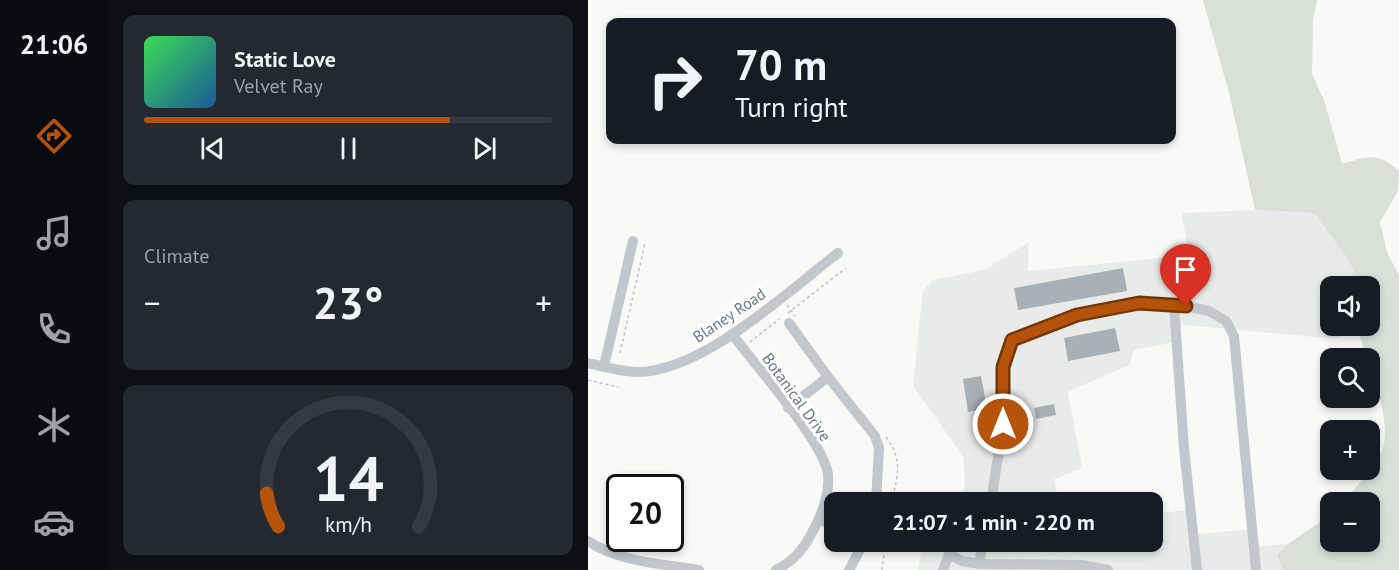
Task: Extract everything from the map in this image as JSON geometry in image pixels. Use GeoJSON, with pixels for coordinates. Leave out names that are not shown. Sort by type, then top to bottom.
{"type":"FeatureCollection","features":[{"type":"Feature","properties":{"kind":"street"},"geometry":{"type":"LineString","coordinates":[[603,366],[633,241]]}},
{"type":"Feature","properties":{"kind":"street","name":"Blaney Road"},"geometry":{"type":"LineString","coordinates":[[588,363],[640,372],[690,358],[732,334],[838,253]]}},
{"type":"Feature","properties":{"kind":"street"},"geometry":{"type":"LineString","coordinates":[[993,492],[1003,424],[1003,367],[1012,340],[1077,315],[1139,303],[1174,305],[1209,311],[1226,321],[1234,336],[1256,570]]}},
{"type":"Feature","properties":{"kind":"street"},"geometry":{"type":"LineString","coordinates":[[1174,305],[1184,448],[1197,570]]}},
{"type":"Feature","properties":{"kind":"street"},"geometry":{"type":"LineString","coordinates":[[789,323],[875,436],[879,448],[877,492]]}},
{"type":"Feature","properties":{"kind":"street","name":"Botanical Drive"},"geometry":{"type":"LineString","coordinates":[[732,334],[811,438],[825,463],[828,488],[819,519],[801,552],[776,570]]}},
{"type":"Feature","properties":{"kind":"street"},"geometry":{"type":"LineString","coordinates":[[788,408],[828,377]]}},
{"type":"Feature","properties":{"kind":"street"},"geometry":{"type":"LineString","coordinates":[[819,519],[824,521]]}},
{"type":"Feature","properties":{"kind":"street"},"geometry":{"type":"LineString","coordinates":[[588,541],[608,552],[661,567],[699,570]]}},
{"type":"Feature","properties":{"kind":"street"},"geometry":{"type":"LineString","coordinates":[[849,570],[859,552]]}},
{"type":"Feature","properties":{"kind":"street"},"geometry":{"type":"LineString","coordinates":[[979,564],[981,552]]}},
{"type":"Feature","properties":{"kind":"street"},"geometry":{"type":"LineString","coordinates":[[943,570],[949,554],[962,561],[979,564],[1082,565],[1108,570]]}},
{"type":"Feature","properties":{"kind":"path"},"geometry":{"type":"LineString","coordinates":[[621,353],[645,243]]}},
{"type":"Feature","properties":{"kind":"path"},"geometry":{"type":"LineString","coordinates":[[820,288],[846,268]]}},
{"type":"Feature","properties":{"kind":"path"},"geometry":{"type":"LineString","coordinates":[[588,381],[618,387]]}},
{"type":"Feature","properties":{"kind":"path"},"geometry":{"type":"LineString","coordinates":[[882,570],[885,552]]}},
{"type":"Feature","properties":{"kind":"shaded area"},"geometry":{"type":"Polygon","coordinates":[[[1203,0],[1317,0],[1313,20],[1312,74],[1325,103],[1342,164],[1372,157],[1384,160],[1399,171],[1398,191],[1380,222],[1387,252],[1399,275],[1399,570],[1283,570],[1277,555],[1288,544],[1320,522],[1320,552],[1380,552],[1380,492],[1352,492],[1362,480],[1380,480],[1380,454],[1385,439],[1385,424],[1380,398],[1380,348],[1364,348],[1360,336],[1380,336],[1380,276],[1356,276],[1347,258],[1314,213],[1255,210],[1229,93],[1203,0]]]}},
{"type":"Feature","properties":{"kind":"shaded area"},"geometry":{"type":"Polygon","coordinates":[[[1255,210],[1314,213],[1347,258],[1356,276],[1320,276],[1320,336],[1342,336],[1315,337],[1175,324],[1175,342],[1134,350],[1129,365],[1068,392],[1082,468],[1054,479],[1057,492],[963,492],[965,484],[963,456],[913,386],[923,290],[933,280],[984,270],[1029,242],[1028,271],[1190,255],[1181,213],[1255,210]]]}},
{"type":"Feature","properties":{"kind":"shaded area"},"geometry":{"type":"Polygon","coordinates":[[[1187,510],[1188,535],[1254,529],[1253,547],[1288,544],[1277,555],[1283,570],[918,570],[921,552],[1163,552],[1163,513],[1187,510]]]}},
{"type":"Feature","properties":{"kind":"building"},"geometry":{"type":"Polygon","coordinates":[[[1123,268],[1127,291],[1018,310],[1014,288],[1123,268]]]}},
{"type":"Feature","properties":{"kind":"building"},"geometry":{"type":"Polygon","coordinates":[[[1115,328],[1120,351],[1068,361],[1064,338],[1115,328]]]}},
{"type":"Feature","properties":{"kind":"building"},"geometry":{"type":"Polygon","coordinates":[[[981,376],[987,408],[968,412],[963,379],[981,376]]]}},
{"type":"Feature","properties":{"kind":"building"},"geometry":{"type":"Polygon","coordinates":[[[1054,404],[1056,415],[1036,419],[1034,408],[1054,404]]]}},
{"type":"Feature","properties":{"kind":"route"},"geometry":{"type":"LineString","coordinates":[[1003,424],[1003,367],[1012,340],[1077,315],[1139,303],[1186,306]]}}]}
